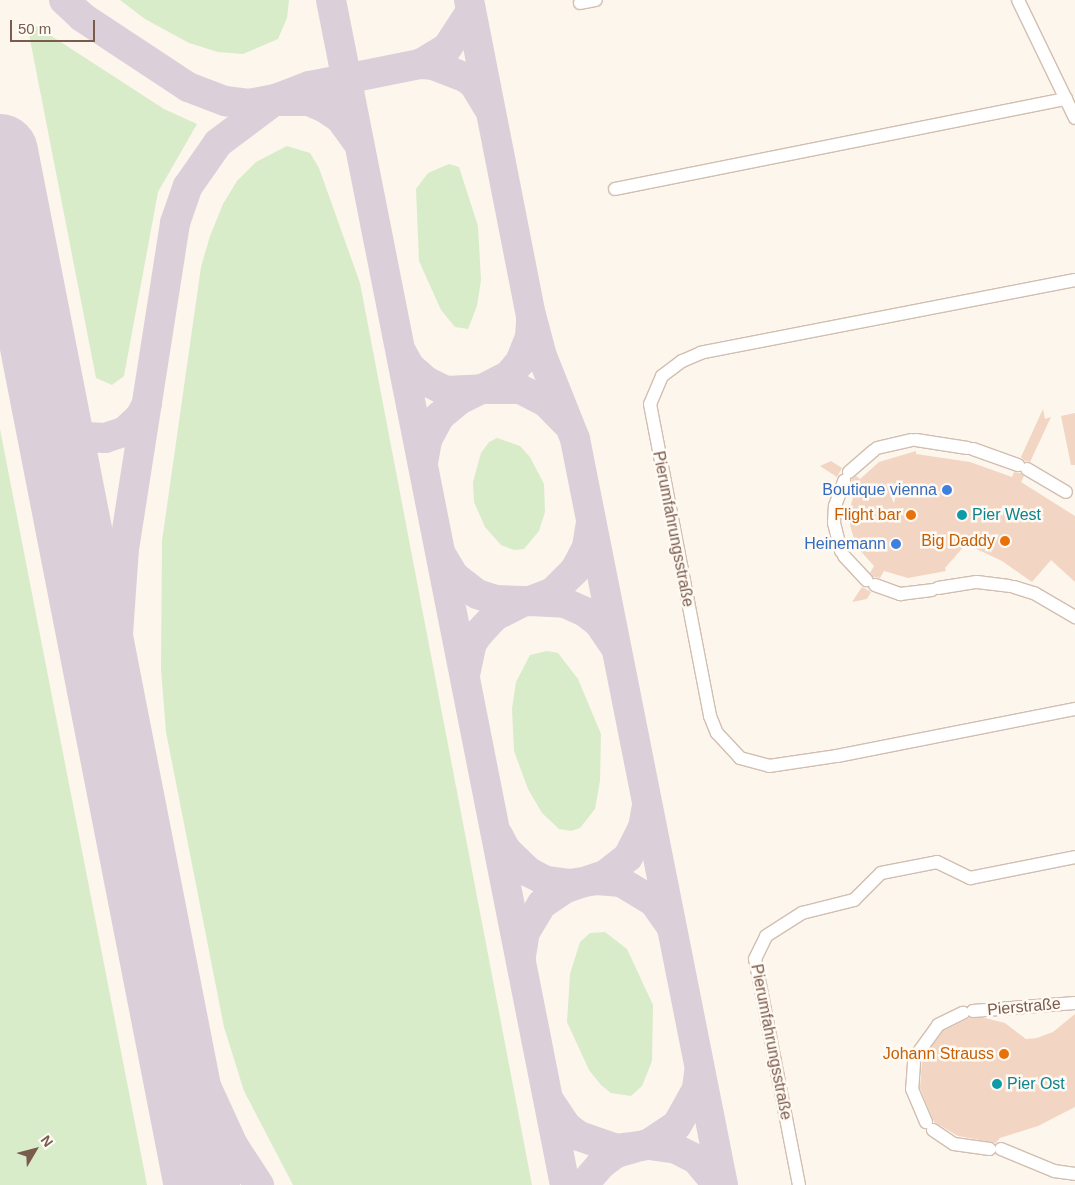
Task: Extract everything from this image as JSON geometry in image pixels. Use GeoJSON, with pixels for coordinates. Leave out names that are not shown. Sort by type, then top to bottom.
{"type":"FeatureCollection","features":[{"type":"Feature","properties":{"kind":"lane"},"geometry":{"type":"LineString","coordinates":[[580,3],[596,0]]}},
{"type":"Feature","properties":{"kind":"lane"},"geometry":{"type":"LineString","coordinates":[[1018,0],[1075,118]]}},
{"type":"Feature","properties":{"kind":"lane"},"geometry":{"type":"LineString","coordinates":[[615,189],[1066,99]]}},
{"type":"Feature","properties":{"kind":"lane","name":"Pierumfahrungsstraße"},"geometry":{"type":"LineString","coordinates":[[1075,280],[701,353],[682,361],[662,376],[650,404],[710,716],[716,733],[740,758],[769,766],[837,756],[1075,709]]}},
{"type":"Feature","properties":{"kind":"lane"},"geometry":{"type":"LineString","coordinates":[[1070,495],[1022,467],[970,449],[914,440],[875,449],[847,477],[835,506],[834,523],[843,553],[870,583],[900,594],[977,582],[1011,586],[1034,593],[1075,617]]}},
{"type":"Feature","properties":{"kind":"lane","name":"Pierumfahrungsstraße"},"geometry":{"type":"LineString","coordinates":[[799,1185],[755,959],[766,936],[802,913],[854,900],[881,873],[937,862],[970,878],[1075,857]]}},
{"type":"Feature","properties":{"kind":"lane","name":"Pierstraße"},"geometry":{"type":"LineString","coordinates":[[1075,1002],[968,1012],[938,1025],[916,1058],[912,1089],[930,1126],[959,1146],[995,1149],[1054,1171],[1075,1174]]}},
{"type":"Feature","properties":{"kind":"green space"},"geometry":{"type":"Polygon","coordinates":[[[120,0],[289,0],[287,18],[278,39],[243,54],[218,52],[189,43],[145,19],[120,0]]]}},
{"type":"Feature","properties":{"kind":"green space"},"geometry":{"type":"Polygon","coordinates":[[[36,26],[164,109],[197,124],[158,192],[124,376],[112,385],[96,378],[29,34],[36,26]]]}},
{"type":"Feature","properties":{"kind":"green space"},"geometry":{"type":"Polygon","coordinates":[[[287,146],[310,153],[319,168],[360,283],[532,1185],[293,1185],[244,1091],[224,1027],[166,732],[161,669],[162,541],[201,267],[210,236],[223,204],[237,181],[256,162],[287,146]]]}},
{"type":"Feature","properties":{"kind":"green space"},"geometry":{"type":"Polygon","coordinates":[[[449,164],[459,167],[478,226],[481,280],[477,306],[468,329],[455,327],[441,310],[419,261],[416,189],[428,173],[449,164]]]}},
{"type":"Feature","properties":{"kind":"green space"},"geometry":{"type":"Polygon","coordinates":[[[0,429],[147,1185],[0,1185],[0,429]]]}},
{"type":"Feature","properties":{"kind":"green space"},"geometry":{"type":"Polygon","coordinates":[[[497,438],[520,446],[530,457],[544,484],[545,512],[539,531],[524,549],[514,550],[501,545],[485,527],[474,502],[473,482],[481,453],[489,442],[497,438]]]}},
{"type":"Feature","properties":{"kind":"green space"},"geometry":{"type":"Polygon","coordinates":[[[547,651],[558,653],[578,679],[601,734],[600,781],[595,809],[580,828],[571,831],[559,829],[542,813],[528,789],[514,751],[512,709],[516,682],[530,655],[547,651]]]}},
{"type":"Feature","properties":{"kind":"green space"},"geometry":{"type":"Polygon","coordinates":[[[605,932],[627,949],[653,1005],[652,1061],[642,1086],[631,1096],[611,1093],[601,1085],[589,1070],[567,1022],[570,974],[580,942],[590,933],[605,932]]]}},
{"type":"Feature","properties":{"kind":"building"},"geometry":{"type":"Polygon","coordinates":[[[1043,409],[1045,419],[1051,417],[1030,462],[1025,461],[1021,457],[1043,409]]]}},
{"type":"Feature","properties":{"kind":"building"},"geometry":{"type":"Polygon","coordinates":[[[1075,413],[1075,465],[1071,465],[1061,416],[1075,413]]]}},
{"type":"Feature","properties":{"kind":"building","name":"Pier West"},"geometry":{"type":"Polygon","coordinates":[[[916,451],[916,454],[970,462],[1012,477],[1014,472],[1020,473],[1024,476],[1021,482],[1075,516],[1075,582],[1051,560],[1032,582],[1002,561],[966,544],[945,568],[946,571],[908,578],[884,571],[880,578],[873,577],[870,573],[874,566],[856,546],[850,525],[850,508],[856,488],[851,485],[852,479],[856,476],[860,479],[879,462],[916,451]]]}},
{"type":"Feature","properties":{"kind":"building"},"geometry":{"type":"Polygon","coordinates":[[[831,461],[842,468],[837,477],[820,466],[831,461]]]}},
{"type":"Feature","properties":{"kind":"building"},"geometry":{"type":"Polygon","coordinates":[[[862,587],[871,592],[867,599],[852,602],[862,587]]]}},
{"type":"Feature","properties":{"kind":"building","name":"Pier Ost"},"geometry":{"type":"Polygon","coordinates":[[[1075,1014],[1075,1107],[1038,1126],[1000,1138],[996,1143],[958,1136],[934,1122],[920,1088],[922,1060],[943,1031],[969,1018],[985,1018],[1005,1023],[1026,1039],[1037,1038],[1053,1032],[1075,1014]]]}},
{"type":"Feature","properties":{"kind":"taxiway"},"geometry":{"type":"LineString","coordinates":[[64,0],[82,17],[188,87],[225,101],[249,104],[275,99]]}},
{"type":"Feature","properties":{"kind":"taxiway"},"geometry":{"type":"LineString","coordinates":[[331,0],[565,1185]]}},
{"type":"Feature","properties":{"kind":"taxiway"},"geometry":{"type":"LineString","coordinates":[[469,0],[531,315],[542,356],[575,439],[723,1185]]}},
{"type":"Feature","properties":{"kind":"taxiway"},"geometry":{"type":"LineString","coordinates":[[420,64],[447,48],[471,11]]}},
{"type":"Feature","properties":{"kind":"taxiway"},"geometry":{"type":"LineString","coordinates":[[129,809],[120,721],[118,634],[124,549],[175,223],[188,186],[218,143],[278,98],[310,86],[420,64],[433,65],[465,77],[474,84],[488,107]]}},
{"type":"Feature","properties":{"kind":"taxiway"},"geometry":{"type":"LineString","coordinates":[[280,101],[309,101],[325,108],[340,118],[357,141]]}},
{"type":"Feature","properties":{"kind":"taxiway"},"geometry":{"type":"LineString","coordinates":[[401,351],[410,367],[426,381],[446,391],[482,389],[508,376],[520,362],[530,337],[531,321]]}},
{"type":"Feature","properties":{"kind":"taxiway"},"geometry":{"type":"LineString","coordinates":[[423,463],[427,440],[440,416],[459,400],[482,389],[520,389],[546,402],[565,422]]}},
{"type":"Feature","properties":{"kind":"taxiway"},"geometry":{"type":"LineString","coordinates":[[47,392],[53,411],[63,425],[86,437],[105,438],[124,432],[140,417],[147,404]]}},
{"type":"Feature","properties":{"kind":"taxiway"},"geometry":{"type":"LineString","coordinates":[[442,556],[454,576],[477,594],[495,600],[530,601],[553,592],[575,570],[587,547],[590,527]]}},
{"type":"Feature","properties":{"kind":"taxiway"},"geometry":{"type":"LineString","coordinates":[[530,601],[565,603],[585,612],[599,623],[614,645]]}},
{"type":"Feature","properties":{"kind":"taxiway"},"geometry":{"type":"LineString","coordinates":[[465,675],[472,643],[479,633],[495,616],[520,603]]}},
{"type":"Feature","properties":{"kind":"taxiway"},"geometry":{"type":"LineString","coordinates":[[521,956],[525,932],[542,904],[566,888],[605,875],[628,857],[643,828],[647,806]]}},
{"type":"Feature","properties":{"kind":"taxiway"},"geometry":{"type":"LineString","coordinates":[[498,835],[506,850],[529,872],[546,881],[569,884],[597,880],[621,882],[654,902],[671,926]]}},
{"type":"Feature","properties":{"kind":"taxiway"},"geometry":{"type":"LineString","coordinates":[[150,916],[200,1073],[233,1145],[259,1185]]}},
{"type":"Feature","properties":{"kind":"taxiway"},"geometry":{"type":"LineString","coordinates":[[583,1185],[601,1164],[616,1153],[650,1143],[677,1125],[697,1089],[699,1073]]}},
{"type":"Feature","properties":{"kind":"taxiway"},"geometry":{"type":"LineString","coordinates":[[550,1102],[567,1127],[579,1136],[616,1149],[649,1145],[676,1149],[696,1159],[718,1185]]}},
{"type":"Feature","properties":{"kind":"runway"},"geometry":{"type":"LineString","coordinates":[[0,152],[202,1185]]}},
{"type":"Feature","properties":{"kind":"place","name":"Boutique vienna"},"geometry":{"type":"Point","coordinates":[947,490]}},
{"type":"Feature","properties":{"kind":"place","name":"Flight bar"},"geometry":{"type":"Point","coordinates":[911,515]}},
{"type":"Feature","properties":{"kind":"place","name":"Pier West"},"geometry":{"type":"Point","coordinates":[962,515]}},
{"type":"Feature","properties":{"kind":"place","name":"Big Daddy"},"geometry":{"type":"Point","coordinates":[1005,541]}},
{"type":"Feature","properties":{"kind":"place","name":"Heinemann"},"geometry":{"type":"Point","coordinates":[896,544]}},
{"type":"Feature","properties":{"kind":"place","name":"Johann Strauss"},"geometry":{"type":"Point","coordinates":[1004,1054]}},
{"type":"Feature","properties":{"kind":"place","name":"Pier Ost"},"geometry":{"type":"Point","coordinates":[997,1084]}}]}
